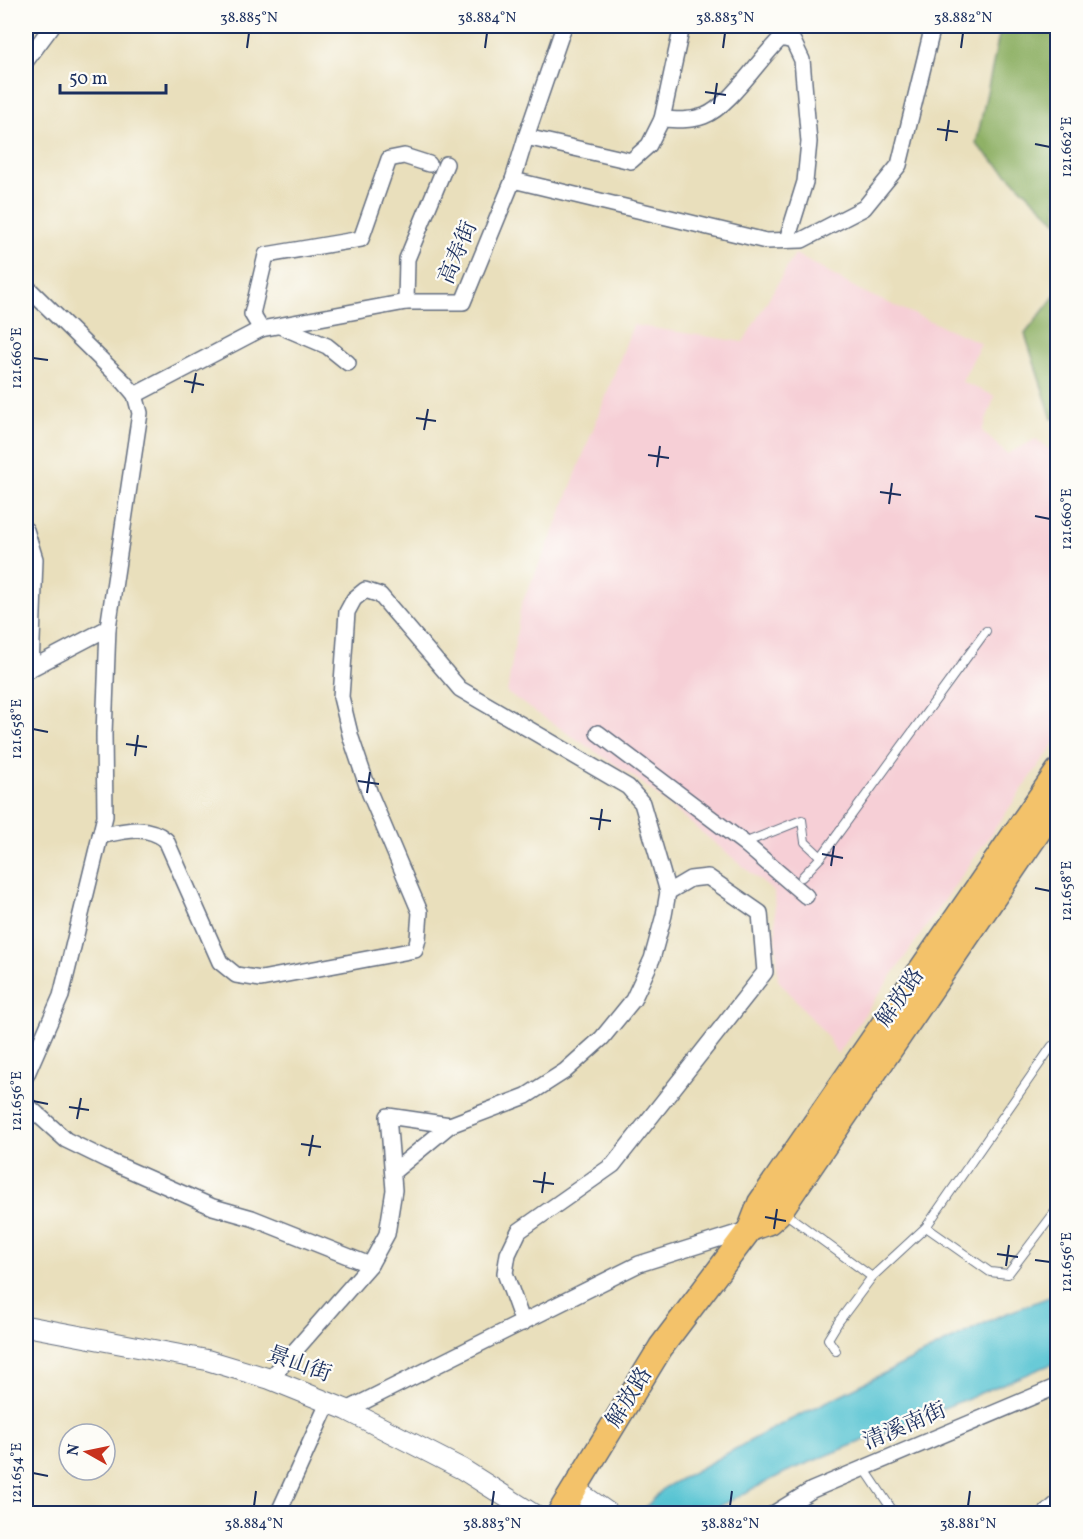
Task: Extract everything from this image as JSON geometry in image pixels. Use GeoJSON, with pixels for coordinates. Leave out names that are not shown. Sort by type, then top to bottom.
{"type":"FeatureCollection","features":[{"type":"Feature","properties":{"kind":"main road","name":"解放路"},"geometry":{"type":"LineString","coordinates":[[559,1514],[661,1347],[750,1228],[760,1203],[1058,771]]}},
{"type":"Feature","properties":{"kind":"main road","name":"解放路"},"geometry":{"type":"LineString","coordinates":[[750,1228],[769,1222],[781,1210],[1058,803]]}},
{"type":"Feature","properties":{"kind":"street"},"geometry":{"type":"LineString","coordinates":[[26,61],[52,26]]}},
{"type":"Feature","properties":{"kind":"street","name":"高寿街"},"geometry":{"type":"LineString","coordinates":[[135,395],[261,329],[406,302],[463,302],[513,180],[564,26]]}},
{"type":"Feature","properties":{"kind":"street"},"geometry":{"type":"LineString","coordinates":[[526,136],[631,160],[649,145],[662,119],[682,26]]}},
{"type":"Feature","properties":{"kind":"street"},"geometry":{"type":"LineString","coordinates":[[513,180],[766,241],[802,240],[864,208],[899,165],[933,26]]}},
{"type":"Feature","properties":{"kind":"street"},"geometry":{"type":"LineString","coordinates":[[662,119],[682,121],[704,116],[723,105],[767,51],[781,38],[793,41],[802,60],[809,142],[805,182],[787,240]]}},
{"type":"Feature","properties":{"kind":"street"},"geometry":{"type":"LineString","coordinates":[[261,329],[252,314],[266,255],[361,239],[389,159],[404,156],[429,164]]}},
{"type":"Feature","properties":{"kind":"street"},"geometry":{"type":"LineString","coordinates":[[406,302],[407,259],[446,164]]}},
{"type":"Feature","properties":{"kind":"street"},"geometry":{"type":"LineString","coordinates":[[26,286],[124,382],[135,395],[140,413],[108,628],[104,734],[105,816],[61,996],[26,1076]]}},
{"type":"Feature","properties":{"kind":"street"},"geometry":{"type":"LineString","coordinates":[[279,326],[327,346],[348,363]]}},
{"type":"Feature","properties":{"kind":"street"},"geometry":{"type":"LineString","coordinates":[[26,530],[35,559],[28,670]]}},
{"type":"Feature","properties":{"kind":"street"},"geometry":{"type":"LineString","coordinates":[[100,836],[138,829],[156,832],[166,840],[220,962],[236,975],[261,979],[415,950],[420,912],[370,794],[351,738],[341,697],[347,612],[354,599],[365,590],[380,595],[460,689],[628,786],[642,803],[668,892],[652,959],[633,1000],[602,1038],[565,1071],[526,1096],[450,1125],[393,1172]]}},
{"type":"Feature","properties":{"kind":"street"},"geometry":{"type":"LineString","coordinates":[[28,670],[108,628]]}},
{"type":"Feature","properties":{"kind":"street"},"geometry":{"type":"LineString","coordinates":[[598,733],[744,843],[806,896]]}},
{"type":"Feature","properties":{"kind":"street"},"geometry":{"type":"LineString","coordinates":[[523,1323],[506,1273],[508,1254],[519,1231],[613,1165],[765,972],[760,913],[708,877],[690,879],[668,892]]}},
{"type":"Feature","properties":{"kind":"street"},"geometry":{"type":"LineString","coordinates":[[26,1104],[66,1140],[107,1160],[213,1207],[252,1218],[370,1265]]}},
{"type":"Feature","properties":{"kind":"street"},"geometry":{"type":"LineString","coordinates":[[270,1379],[370,1265],[387,1234],[394,1190],[388,1116],[450,1125]]}},
{"type":"Feature","properties":{"kind":"street"},"geometry":{"type":"LineString","coordinates":[[347,1410],[639,1264],[750,1228]]}},
{"type":"Feature","properties":{"kind":"street","name":"景山街"},"geometry":{"type":"LineString","coordinates":[[26,1326],[207,1360],[270,1379],[329,1401],[462,1469],[533,1514]]}},
{"type":"Feature","properties":{"kind":"street","name":"清溪南街"},"geometry":{"type":"LineString","coordinates":[[772,1514],[812,1490],[1058,1386]]}},
{"type":"Feature","properties":{"kind":"street"},"geometry":{"type":"LineString","coordinates":[[278,1514],[329,1401]]}},
{"type":"Feature","properties":{"kind":"street"},"geometry":{"type":"LineString","coordinates":[[574,1490],[610,1514]]}},
{"type":"Feature","properties":{"kind":"street"},"geometry":{"type":"LineString","coordinates":[[1045,1514],[1058,1503]]}},
{"type":"Feature","properties":{"kind":"lane"},"geometry":{"type":"LineString","coordinates":[[26,87],[29,100],[26,118]]}},
{"type":"Feature","properties":{"kind":"lane"},"geometry":{"type":"LineString","coordinates":[[802,878],[821,857],[986,631]]}},
{"type":"Feature","properties":{"kind":"lane"},"geometry":{"type":"LineString","coordinates":[[744,843],[802,820],[805,842],[821,857]]}},
{"type":"Feature","properties":{"kind":"lane"},"geometry":{"type":"LineString","coordinates":[[836,1351],[828,1339],[839,1321],[872,1277],[926,1227],[1053,1046],[1058,1045]]}},
{"type":"Feature","properties":{"kind":"lane"},"geometry":{"type":"LineString","coordinates":[[926,1227],[990,1272],[1008,1274],[1058,1208]]}},
{"type":"Feature","properties":{"kind":"lane"},"geometry":{"type":"LineString","coordinates":[[781,1210],[872,1277]]}},
{"type":"Feature","properties":{"kind":"lane"},"geometry":{"type":"LineString","coordinates":[[864,1468],[895,1514]]}},
{"type":"Feature","properties":{"kind":"shaded area"},"geometry":{"type":"Polygon","coordinates":[[[795,254],[863,292],[981,343],[962,382],[995,396],[982,431],[1007,454],[1036,439],[1057,456],[1057,740],[837,1054],[827,1036],[778,980],[774,892],[641,782],[507,693],[521,605],[552,536],[633,325],[743,342],[795,254]]]}},
{"type":"Feature","properties":{"kind":"green space"},"geometry":{"type":"Polygon","coordinates":[[[1001,26],[1057,26],[1057,222],[976,144],[1001,26]]]}},
{"type":"Feature","properties":{"kind":"green space"},"geometry":{"type":"Polygon","coordinates":[[[1057,293],[1058,416],[1052,419],[1025,334],[1057,293]]]}},
{"type":"Feature","properties":{"kind":"water"},"geometry":{"type":"Polygon","coordinates":[[[1057,1294],[1057,1362],[786,1472],[706,1513],[640,1513],[664,1488],[768,1431],[997,1317],[1057,1294]]]}}]}
